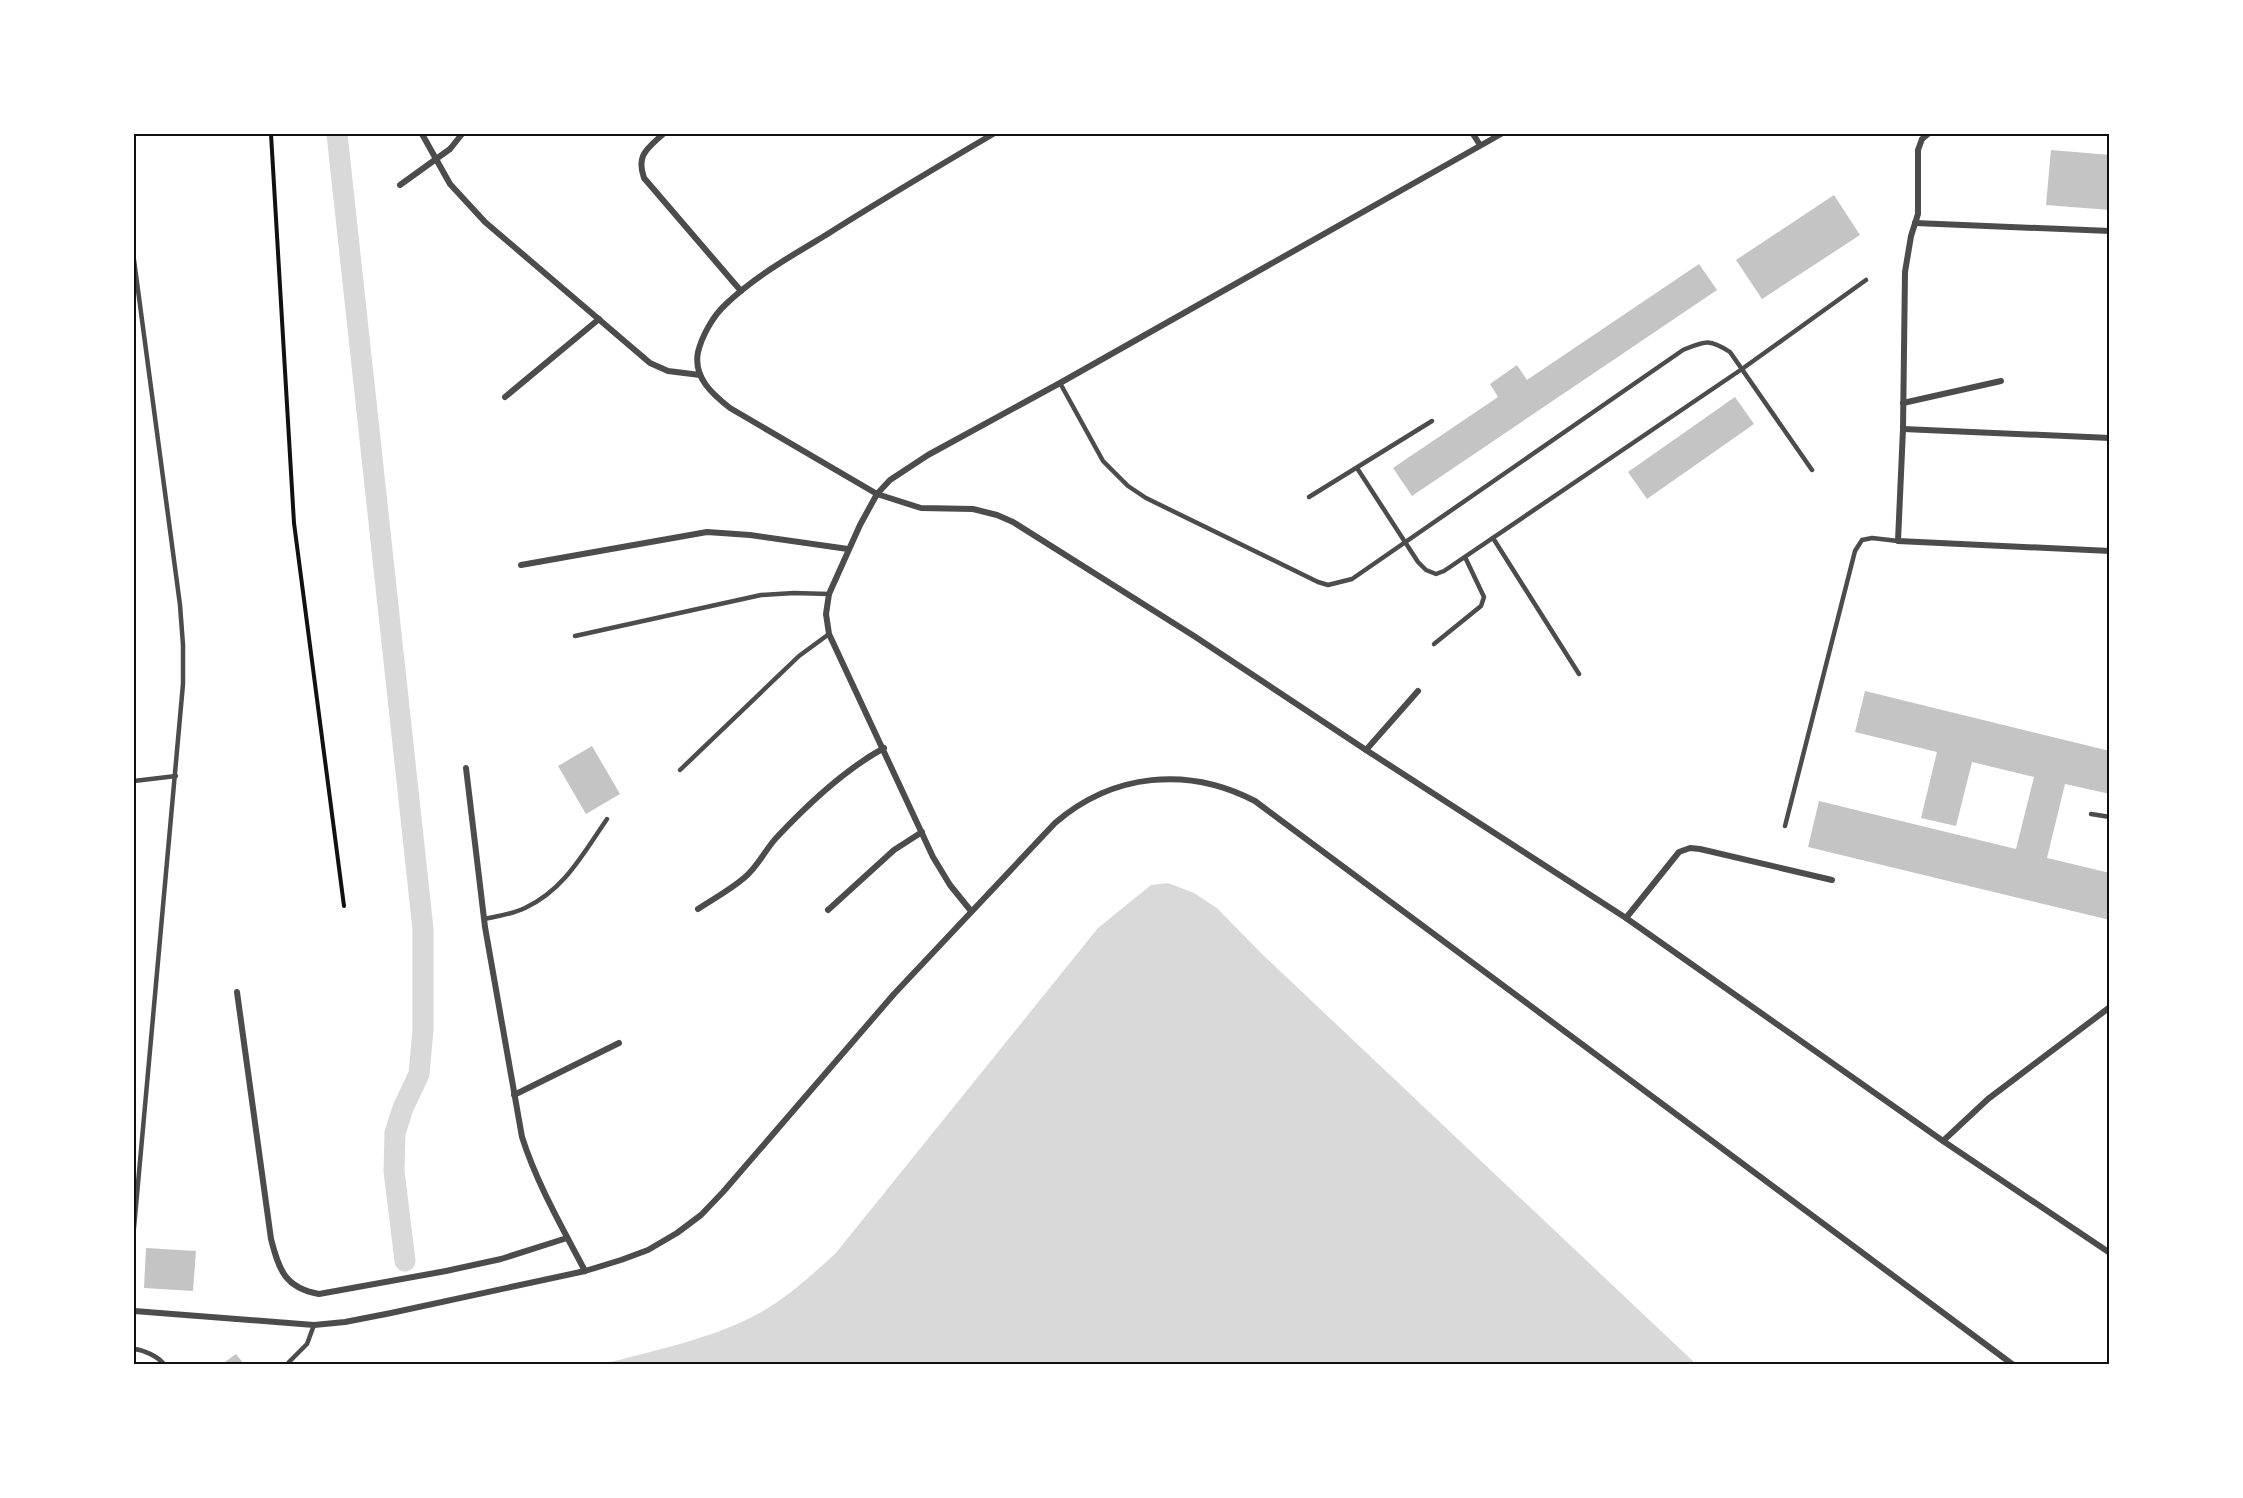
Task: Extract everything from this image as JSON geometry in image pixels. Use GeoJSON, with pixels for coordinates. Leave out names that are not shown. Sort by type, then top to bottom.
{"type":"FeatureCollection","features":[{"type":"Feature","properties":{"kind":"street"},"geometry":{"type":"LineString","coordinates":[[422,134],[450,183],[485,222],[650,363],[668,371],[700,375]]}},
{"type":"Feature","properties":{"kind":"street"},"geometry":{"type":"LineString","coordinates":[[400,185],[450,149],[462,134]]}},
{"type":"Feature","properties":{"kind":"street"},"geometry":{"type":"LineString","coordinates":[[663,134],[644,152],[640,165],[644,178],[741,291]]}},
{"type":"Feature","properties":{"kind":"street"},"geometry":{"type":"LineString","coordinates":[[993,134],[802,249],[741,291],[723,307],[704,335],[698,354],[700,375],[710,392],[730,408],[877,494],[921,508],[973,509],[998,515],[1013,522],[1194,636],[1626,918],[1943,1141],[2109,1253]]}},
{"type":"Feature","properties":{"kind":"street"},"geometry":{"type":"LineString","coordinates":[[1473,134],[1480,145]]}},
{"type":"Feature","properties":{"kind":"street"},"geometry":{"type":"LineString","coordinates":[[972,911],[950,885],[933,857],[829,634],[826,614],[829,594],[848,549],[877,494],[890,480],[928,455],[1501,134]]}},
{"type":"Feature","properties":{"kind":"street"},"geometry":{"type":"LineString","coordinates":[[1928,134],[1922,139],[1918,150],[1918,202],[1905,272],[1903,429],[1898,541],[2109,551]]}},
{"type":"Feature","properties":{"kind":"street"},"geometry":{"type":"LineString","coordinates":[[1915,223],[2109,231]]}},
{"type":"Feature","properties":{"kind":"street"},"geometry":{"type":"LineString","coordinates":[[505,397],[599,319]]}},
{"type":"Feature","properties":{"kind":"street"},"geometry":{"type":"LineString","coordinates":[[1903,402],[2001,381]]}},
{"type":"Feature","properties":{"kind":"street"},"geometry":{"type":"LineString","coordinates":[[1903,429],[2109,438]]}},
{"type":"Feature","properties":{"kind":"street"},"geometry":{"type":"LineString","coordinates":[[521,565],[707,532],[750,535],[848,549]]}},
{"type":"Feature","properties":{"kind":"street"},"geometry":{"type":"LineString","coordinates":[[1366,750],[1418,691]]}},
{"type":"Feature","properties":{"kind":"street"},"geometry":{"type":"LineString","coordinates":[[698,909],[744,879],[779,835],[846,773],[884,748]]}},
{"type":"Feature","properties":{"kind":"street"},"geometry":{"type":"LineString","coordinates":[[466,768],[484,919],[522,1137],[531,1164],[585,1271]]}},
{"type":"Feature","properties":{"kind":"street"},"geometry":{"type":"LineString","coordinates":[[134,1311],[314,1324],[345,1322],[585,1271],[648,1250],[701,1215],[894,994],[1055,824],[1072,809],[1108,790],[1155,780],[1189,779],[1234,790],[1255,801],[2012,1365]]}},
{"type":"Feature","properties":{"kind":"street"},"geometry":{"type":"LineString","coordinates":[[828,910],[882,860],[922,832]]}},
{"type":"Feature","properties":{"kind":"street"},"geometry":{"type":"LineString","coordinates":[[1626,918],[1679,852],[1690,848],[1832,880]]}},
{"type":"Feature","properties":{"kind":"street"},"geometry":{"type":"LineString","coordinates":[[237,992],[271,1239],[276,1261],[282,1273],[292,1284],[303,1291],[319,1294],[331,1292],[446,1271],[501,1258],[567,1238]]}},
{"type":"Feature","properties":{"kind":"street"},"geometry":{"type":"LineString","coordinates":[[1943,1141],[1988,1099],[2109,1007]]}},
{"type":"Feature","properties":{"kind":"street"},"geometry":{"type":"LineString","coordinates":[[514,1095],[619,1043]]}},
{"type":"Feature","properties":{"kind":"lane"},"geometry":{"type":"LineString","coordinates":[[134,260],[183,645],[183,684],[176,776],[134,1228]]}},
{"type":"Feature","properties":{"kind":"lane"},"geometry":{"type":"LineString","coordinates":[[1358,468],[1404,542],[1426,570],[1436,574],[1465,557],[1742,369],[1866,280]]}},
{"type":"Feature","properties":{"kind":"lane"},"geometry":{"type":"LineString","coordinates":[[1060,383],[1103,461],[1128,486],[1146,498],[1328,585],[1352,579],[1683,350],[1705,341],[1717,343],[1730,352],[1812,470]]}},
{"type":"Feature","properties":{"kind":"lane"},"geometry":{"type":"LineString","coordinates":[[1309,497],[1432,421]]}},
{"type":"Feature","properties":{"kind":"lane"},"geometry":{"type":"LineString","coordinates":[[1493,538],[1579,674]]}},
{"type":"Feature","properties":{"kind":"lane"},"geometry":{"type":"LineString","coordinates":[[1785,826],[1855,550],[1862,540],[1872,538],[1898,541]]}},
{"type":"Feature","properties":{"kind":"lane"},"geometry":{"type":"LineString","coordinates":[[1434,644],[1481,606],[1484,597],[1465,557]]}},
{"type":"Feature","properties":{"kind":"lane"},"geometry":{"type":"LineString","coordinates":[[575,636],[761,595],[829,594]]}},
{"type":"Feature","properties":{"kind":"lane"},"geometry":{"type":"LineString","coordinates":[[680,770],[800,656],[829,634]]}},
{"type":"Feature","properties":{"kind":"lane"},"geometry":{"type":"LineString","coordinates":[[134,781],[176,776]]}},
{"type":"Feature","properties":{"kind":"lane"},"geometry":{"type":"LineString","coordinates":[[2091,814],[2109,817]]}},
{"type":"Feature","properties":{"kind":"lane"},"geometry":{"type":"LineString","coordinates":[[484,919],[523,909],[547,896],[567,878],[607,819]]}},
{"type":"Feature","properties":{"kind":"lane"},"geometry":{"type":"LineString","coordinates":[[287,1365],[308,1344],[314,1324]]}},
{"type":"Feature","properties":{"kind":"lane"},"geometry":{"type":"LineString","coordinates":[[134,1349],[141,1350],[160,1360],[164,1365]]}},
{"type":"Feature","properties":{"kind":"path"},"geometry":{"type":"LineString","coordinates":[[271,134],[294,523],[344,906]]}},
{"type":"Feature","properties":{"kind":"shaded area"},"geometry":{"type":"Polygon","coordinates":[[[1168,883],[1194,893],[1217,908],[1263,955],[1696,1364],[604,1364],[733,1326],[773,1305],[805,1280],[835,1254],[1098,928],[1151,885],[1168,883]]]}},
{"type":"Feature","properties":{"kind":"building"},"geometry":{"type":"Polygon","coordinates":[[[2051,150],[2110,155],[2110,210],[2046,205],[2051,150]]]}},
{"type":"Feature","properties":{"kind":"building"},"geometry":{"type":"Polygon","coordinates":[[[1834,195],[1860,235],[1762,299],[1736,260],[1834,195]]]}},
{"type":"Feature","properties":{"kind":"building"},"geometry":{"type":"Polygon","coordinates":[[[1699,264],[1717,290],[1412,496],[1393,468],[1498,397],[1490,384],[1517,365],[1527,380],[1699,264]]]}},
{"type":"Feature","properties":{"kind":"building"},"geometry":{"type":"Polygon","coordinates":[[[1735,397],[1754,424],[1647,499],[1628,472],[1735,397]]]}},
{"type":"Feature","properties":{"kind":"building"},"geometry":{"type":"Polygon","coordinates":[[[1865,691],[2110,751],[2110,794],[2065,784],[2047,858],[2110,873],[2110,920],[1808,847],[1819,801],[2016,849],[2034,777],[1972,762],[1956,826],[1921,818],[1937,752],[1855,732],[1865,691]]]}},
{"type":"Feature","properties":{"kind":"building"},"geometry":{"type":"Polygon","coordinates":[[[592,746],[620,794],[586,814],[558,766],[592,746]]]}},
{"type":"Feature","properties":{"kind":"building"},"geometry":{"type":"Polygon","coordinates":[[[146,1248],[196,1251],[193,1291],[144,1288],[146,1248]]]}},
{"type":"Feature","properties":{"kind":"building"},"geometry":{"type":"Polygon","coordinates":[[[236,1354],[244,1364],[222,1364],[236,1354]]]}},
{"type":"Feature","properties":{"kind":"waterway"},"geometry":{"type":"LineString","coordinates":[[337,134],[423,929],[423,1030],[419,1074],[403,1108],[395,1133],[394,1171],[405,1261]]}}]}
